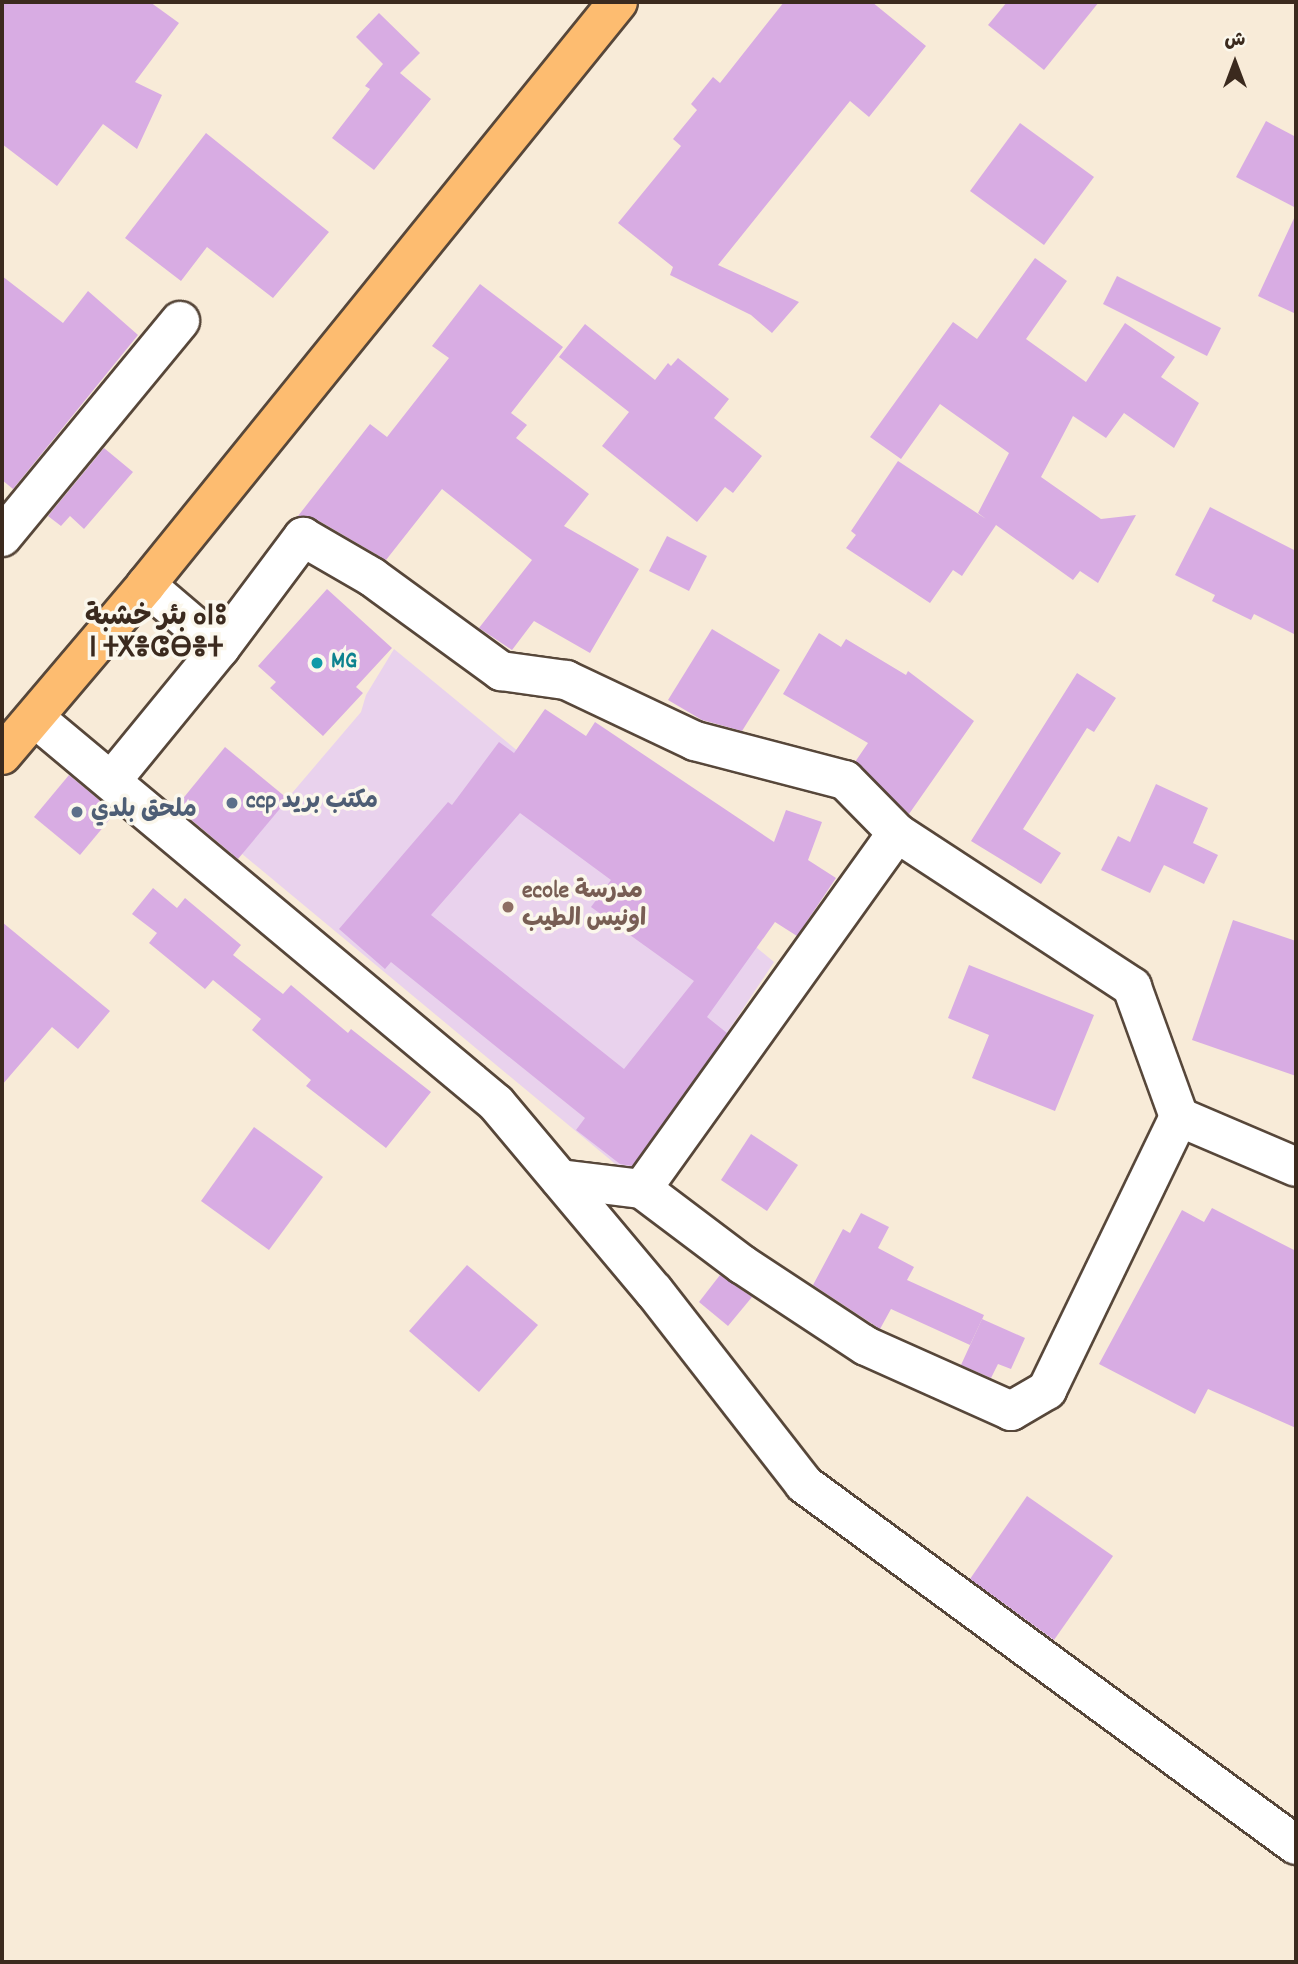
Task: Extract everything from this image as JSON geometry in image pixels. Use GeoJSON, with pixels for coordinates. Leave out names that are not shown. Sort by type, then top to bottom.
{"type":"FeatureCollection","features":[{"type":"Feature","properties":{"kind":"main road"},"geometry":{"type":"LineString","coordinates":[[2,755],[146,585],[618,2]]}},
{"type":"Feature","properties":{"kind":"street"},"geometry":{"type":"LineString","coordinates":[[2,537],[180,321]]}},
{"type":"Feature","properties":{"kind":"street"},"geometry":{"type":"LineString","coordinates":[[111,780],[220,648],[303,537],[372,577],[501,671],[566,680],[695,741],[845,780],[897,833],[1132,987],[1179,1117],[1046,1390],[1011,1411],[866,1346],[743,1265],[642,1189],[561,1180]]}},
{"type":"Feature","properties":{"kind":"street"},"geometry":{"type":"LineString","coordinates":[[146,585],[220,648]]}},
{"type":"Feature","properties":{"kind":"street"},"geometry":{"type":"LineString","coordinates":[[36,718],[496,1103],[654,1290],[804,1485],[1296,1845]]}},
{"type":"Feature","properties":{"kind":"street"},"geometry":{"type":"LineString","coordinates":[[642,1189],[897,833]]}},
{"type":"Feature","properties":{"kind":"street"},"geometry":{"type":"LineString","coordinates":[[1179,1117],[1296,1167]]}},
{"type":"Feature","properties":{"kind":"shaded area","name":"ecole مدرسة اونيس الطيب"},"geometry":{"type":"Polygon","coordinates":[[[394,649],[774,962],[727,1033],[738,1042],[631,1177],[241,853],[361,712],[366,695],[394,649]]]}},
{"type":"Feature","properties":{"kind":"building"},"geometry":{"type":"Polygon","coordinates":[[[2,2],[150,2],[179,23],[135,82],[162,95],[137,149],[103,124],[57,186],[2,144],[2,2]]]}},
{"type":"Feature","properties":{"kind":"building"},"geometry":{"type":"Polygon","coordinates":[[[784,2],[872,2],[926,46],[869,117],[850,101],[718,265],[799,302],[772,333],[751,315],[670,275],[673,267],[618,223],[681,146],[673,139],[697,110],[691,104],[713,77],[720,83],[784,2]]]}},
{"type":"Feature","properties":{"kind":"building"},"geometry":{"type":"Polygon","coordinates":[[[1007,2],[1099,2],[1044,70],[988,25],[1007,2]]]}},
{"type":"Feature","properties":{"kind":"building"},"geometry":{"type":"Polygon","coordinates":[[[379,13],[420,53],[400,73],[431,99],[374,170],[332,138],[370,89],[365,86],[383,64],[356,37],[379,13]]]}},
{"type":"Feature","properties":{"kind":"building"},"geometry":{"type":"Polygon","coordinates":[[[1266,121],[1296,137],[1296,208],[1236,177],[1266,121]]]}},
{"type":"Feature","properties":{"kind":"building"},"geometry":{"type":"Polygon","coordinates":[[[1020,123],[1094,177],[1044,245],[970,191],[1020,123]]]}},
{"type":"Feature","properties":{"kind":"building"},"geometry":{"type":"Polygon","coordinates":[[[206,133],[329,232],[273,298],[207,247],[181,281],[125,238],[206,133]]]}},
{"type":"Feature","properties":{"kind":"building"},"geometry":{"type":"Polygon","coordinates":[[[1296,214],[1296,314],[1258,296],[1296,214]]]}},
{"type":"Feature","properties":{"kind":"building"},"geometry":{"type":"Polygon","coordinates":[[[1035,258],[1067,281],[1026,339],[1086,382],[1125,323],[1175,357],[1161,377],[1199,403],[1174,448],[1124,413],[1106,438],[1073,416],[1041,477],[1101,519],[1136,515],[1098,583],[1080,571],[1073,580],[996,525],[962,576],[953,570],[930,603],[846,548],[856,535],[851,531],[898,461],[986,519],[978,513],[1009,453],[940,404],[901,459],[870,437],[953,322],[977,339],[1035,258]]]}},
{"type":"Feature","properties":{"kind":"building"},"geometry":{"type":"Polygon","coordinates":[[[2,276],[63,323],[88,291],[138,335],[13,489],[2,480],[2,276]]]}},
{"type":"Feature","properties":{"kind":"building"},"geometry":{"type":"Polygon","coordinates":[[[1117,276],[1221,328],[1207,356],[1103,304],[1117,276]]]}},
{"type":"Feature","properties":{"kind":"building"},"geometry":{"type":"Polygon","coordinates":[[[480,284],[563,347],[511,413],[527,425],[516,438],[589,494],[564,526],[639,569],[590,653],[534,621],[512,650],[479,628],[532,560],[442,489],[386,560],[314,518],[298,516],[370,424],[387,437],[449,358],[432,346],[480,284]]]}},
{"type":"Feature","properties":{"kind":"building"},"geometry":{"type":"Polygon","coordinates":[[[585,324],[655,380],[668,363],[671,366],[678,358],[729,399],[714,418],[762,456],[733,493],[725,487],[697,522],[602,446],[629,412],[559,357],[585,324]]]}},
{"type":"Feature","properties":{"kind":"building"},"geometry":{"type":"Polygon","coordinates":[[[104,448],[133,472],[84,529],[70,516],[61,526],[48,516],[104,448]]]}},
{"type":"Feature","properties":{"kind":"building"},"geometry":{"type":"Polygon","coordinates":[[[1210,507],[1296,551],[1296,635],[1254,614],[1251,620],[1212,601],[1215,595],[1175,575],[1210,507]]]}},
{"type":"Feature","properties":{"kind":"building"},"geometry":{"type":"Polygon","coordinates":[[[667,536],[707,556],[689,591],[649,571],[667,536]]]}},
{"type":"Feature","properties":{"kind":"building","name":"MG"},"geometry":{"type":"Polygon","coordinates":[[[327,589],[392,648],[356,687],[363,693],[323,736],[270,688],[276,682],[258,666],[327,589]]]}},
{"type":"Feature","properties":{"kind":"building"},"geometry":{"type":"Polygon","coordinates":[[[712,629],[780,670],[742,731],[702,720],[668,700],[712,629]]]}},
{"type":"Feature","properties":{"kind":"building"},"geometry":{"type":"Polygon","coordinates":[[[819,633],[841,647],[846,639],[906,675],[908,671],[974,721],[909,814],[855,762],[868,743],[783,694],[819,633]]]}},
{"type":"Feature","properties":{"kind":"building"},"geometry":{"type":"Polygon","coordinates":[[[1077,673],[1116,698],[1094,732],[1087,728],[1023,829],[1061,853],[1041,884],[971,841],[1077,673]]]}},
{"type":"Feature","properties":{"kind":"building"},"geometry":{"type":"Polygon","coordinates":[[[545,709],[586,736],[595,722],[774,842],[786,810],[822,822],[808,860],[836,878],[797,936],[775,922],[707,1017],[727,1033],[632,1166],[620,1164],[576,1130],[585,1118],[391,962],[385,969],[339,929],[448,802],[452,805],[499,742],[514,753],[545,709]],[[520,813],[431,915],[624,1069],[694,981],[591,907],[611,880],[520,813]]]}},
{"type":"Feature","properties":{"kind":"building","name":"ccp مكتب بريد"},"geometry":{"type":"Polygon","coordinates":[[[225,747],[288,799],[238,859],[176,807],[225,747]]]}},
{"type":"Feature","properties":{"kind":"building","name":"ملحق بلدي"},"geometry":{"type":"Polygon","coordinates":[[[69,775],[115,813],[80,855],[34,817],[69,775]]]}},
{"type":"Feature","properties":{"kind":"building"},"geometry":{"type":"Polygon","coordinates":[[[1156,784],[1208,808],[1193,843],[1218,855],[1204,884],[1164,865],[1150,893],[1101,870],[1118,836],[1130,842],[1156,784]]]}},
{"type":"Feature","properties":{"kind":"building"},"geometry":{"type":"Polygon","coordinates":[[[153,888],[177,908],[185,898],[241,945],[233,955],[283,994],[291,985],[348,1033],[351,1029],[431,1092],[386,1148],[306,1086],[311,1080],[252,1030],[261,1019],[213,980],[205,989],[149,943],[157,933],[132,914],[153,888]]]}},
{"type":"Feature","properties":{"kind":"building"},"geometry":{"type":"Polygon","coordinates":[[[1233,920],[1296,941],[1296,1076],[1192,1040],[1233,920]]]}},
{"type":"Feature","properties":{"kind":"building"},"geometry":{"type":"Polygon","coordinates":[[[2,922],[110,1011],[78,1049],[52,1027],[2,1085],[2,922]]]}},
{"type":"Feature","properties":{"kind":"building"},"geometry":{"type":"Polygon","coordinates":[[[969,965],[1094,1015],[1055,1111],[972,1078],[989,1035],[948,1018],[969,965]]]}},
{"type":"Feature","properties":{"kind":"building"},"geometry":{"type":"Polygon","coordinates":[[[254,1127],[323,1177],[269,1250],[201,1201],[254,1127]]]}},
{"type":"Feature","properties":{"kind":"building"},"geometry":{"type":"Polygon","coordinates":[[[751,1134],[798,1165],[767,1211],[721,1180],[751,1134]]]}},
{"type":"Feature","properties":{"kind":"building"},"geometry":{"type":"Polygon","coordinates":[[[1212,1208],[1296,1251],[1296,1428],[1208,1389],[1195,1414],[1099,1364],[1182,1210],[1204,1222],[1212,1208]]]}},
{"type":"Feature","properties":{"kind":"building"},"geometry":{"type":"Polygon","coordinates":[[[861,1213],[889,1227],[878,1248],[914,1267],[907,1280],[984,1315],[970,1345],[891,1309],[880,1329],[813,1285],[843,1229],[850,1233],[861,1213]]]}},
{"type":"Feature","properties":{"kind":"building"},"geometry":{"type":"Polygon","coordinates":[[[467,1265],[538,1325],[479,1392],[409,1331],[467,1265]]]}},
{"type":"Feature","properties":{"kind":"building"},"geometry":{"type":"Polygon","coordinates":[[[720,1275],[752,1297],[728,1326],[699,1302],[720,1275]]]}},
{"type":"Feature","properties":{"kind":"building"},"geometry":{"type":"Polygon","coordinates":[[[982,1319],[1025,1338],[1011,1369],[998,1364],[991,1378],[961,1365],[982,1319]]]}},
{"type":"Feature","properties":{"kind":"building"},"geometry":{"type":"Polygon","coordinates":[[[1027,1496],[1113,1556],[1054,1640],[970,1579],[1027,1496]]]}},
{"type":"Feature","properties":{"kind":"place","name":"MG"},"geometry":{"type":"Point","coordinates":[317,663]}},
{"type":"Feature","properties":{"kind":"place","name":"ccp مكتب بريد"},"geometry":{"type":"Point","coordinates":[232,803]}},
{"type":"Feature","properties":{"kind":"place","name":"ملحق بلدي"},"geometry":{"type":"Point","coordinates":[77,812]}},
{"type":"Feature","properties":{"kind":"place","name":"ecole مدرسة اونيس الطيب"},"geometry":{"type":"Point","coordinates":[508,907]}},
{"type":"Feature","properties":{"kind":"district","name":"بئر خشبة ⴰⵏⵓ ⵏ ⵜⵅⴻⵛⴱⴻⵜ"},"geometry":{"type":"Point","coordinates":[156,635]}}]}
